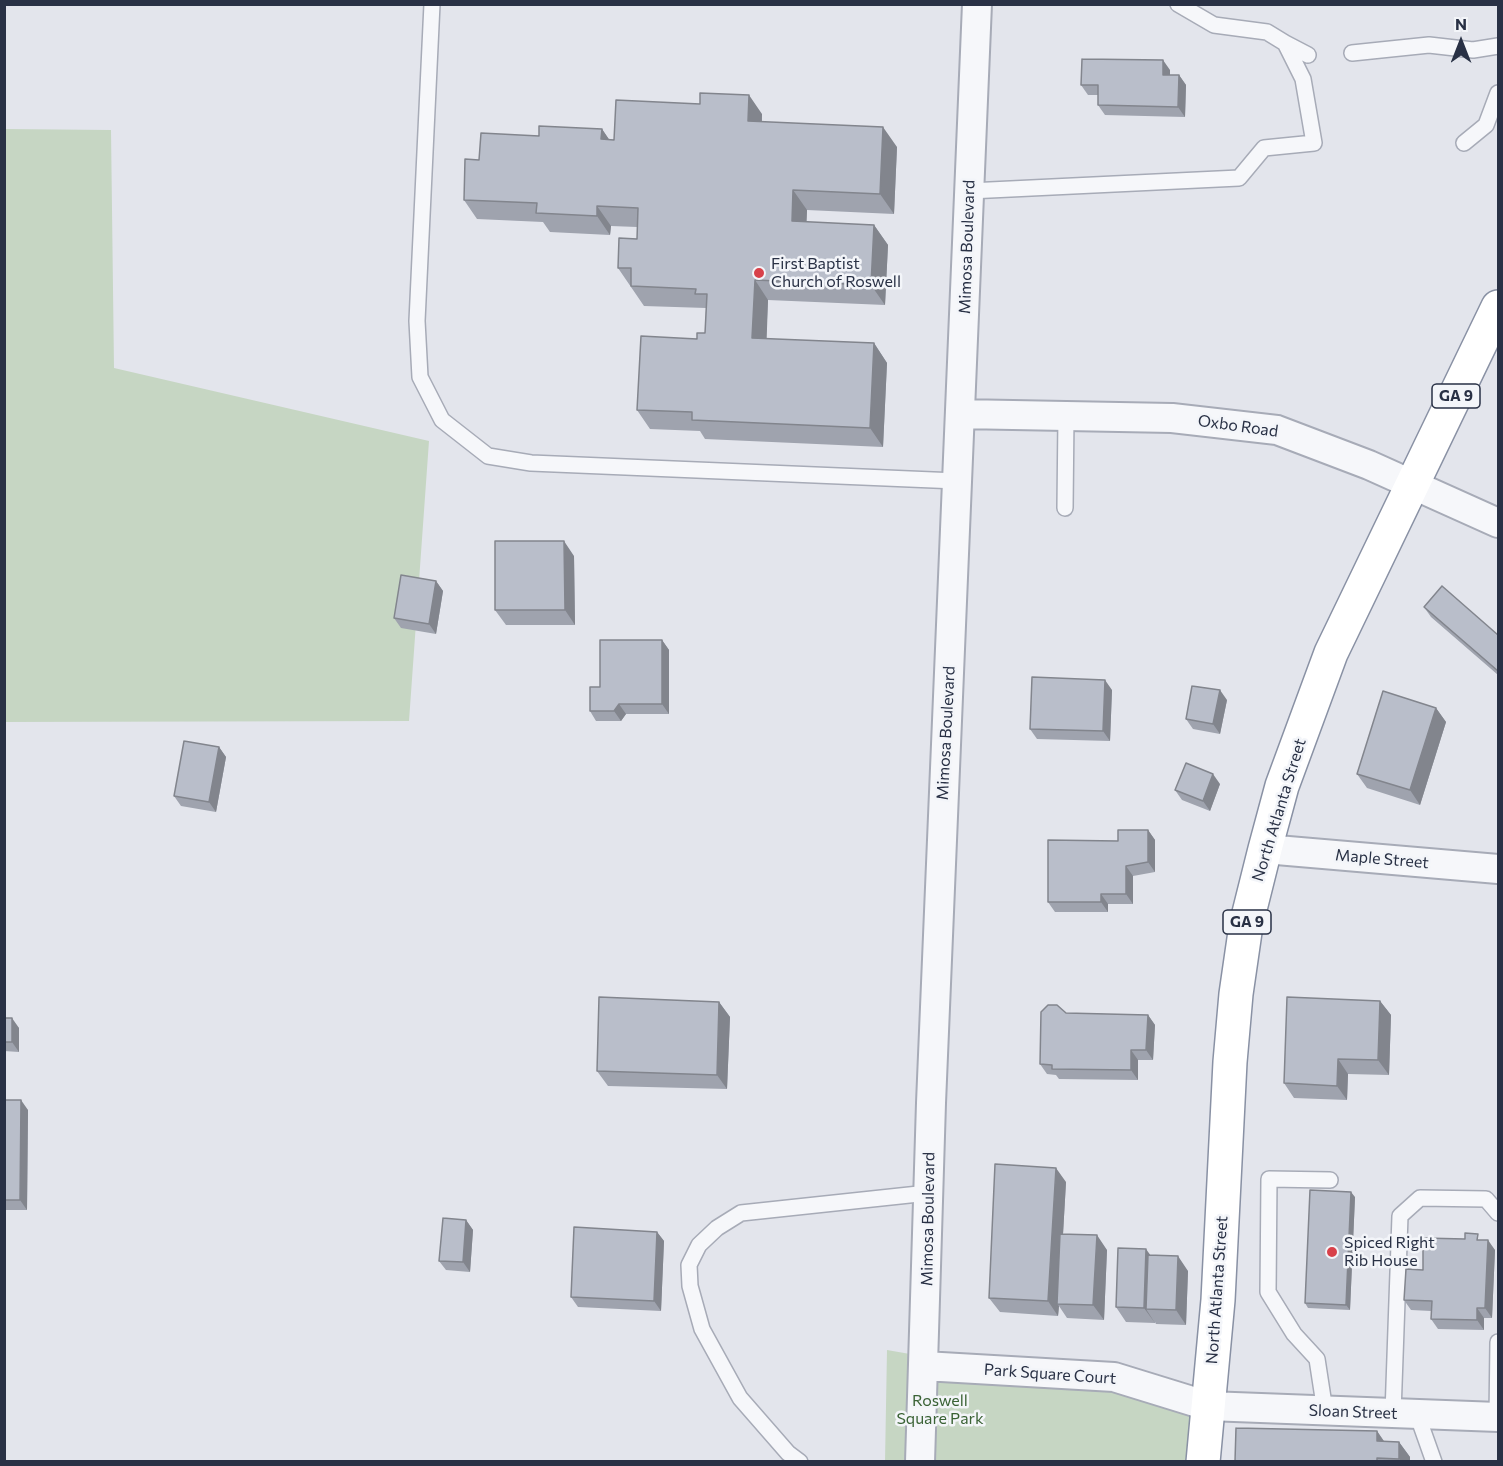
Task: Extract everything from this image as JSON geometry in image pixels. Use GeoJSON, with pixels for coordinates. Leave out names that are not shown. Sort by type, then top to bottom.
{"type":"FeatureCollection","features":[{"type":"Feature","properties":{"kind":"highway","name":"North Atlanta Street"},"geometry":{"type":"LineString","coordinates":[[1203,1461],[1218,1300],[1230,1062],[1236,994],[1246,925],[1265,849],[1282,786],[1331,653],[1498,307]]}},
{"type":"Feature","properties":{"kind":"street","name":"Mimosa Boulevard"},"geometry":{"type":"LineString","coordinates":[[920,1461],[928,1193],[977,4]]}},
{"type":"Feature","properties":{"kind":"street","name":"Oxbo Road"},"geometry":{"type":"LineString","coordinates":[[960,414],[1172,418],[1277,430],[1343,454],[1498,523]]}},
{"type":"Feature","properties":{"kind":"street","name":"Maple Street"},"geometry":{"type":"LineString","coordinates":[[1265,849],[1498,869]]}},
{"type":"Feature","properties":{"kind":"street","name":"Park Square Court"},"geometry":{"type":"LineString","coordinates":[[924,1365],[1114,1377],[1208,1406]]}},
{"type":"Feature","properties":{"kind":"street","name":"Sloan Street"},"geometry":{"type":"LineString","coordinates":[[1208,1406],[1498,1417]]}},
{"type":"Feature","properties":{"kind":"lane"},"geometry":{"type":"LineString","coordinates":[[432,4],[417,321],[420,377],[442,420],[488,456],[531,463],[957,481]]}},
{"type":"Feature","properties":{"kind":"lane"},"geometry":{"type":"LineString","coordinates":[[1178,4],[1214,25],[1268,32],[1308,54]]}},
{"type":"Feature","properties":{"kind":"lane"},"geometry":{"type":"LineString","coordinates":[[969,191],[1239,178],[1264,148],[1314,142],[1303,78],[1285,43]]}},
{"type":"Feature","properties":{"kind":"lane"},"geometry":{"type":"LineString","coordinates":[[1352,53],[1429,45],[1473,50],[1498,46]]}},
{"type":"Feature","properties":{"kind":"lane"},"geometry":{"type":"LineString","coordinates":[[1464,142],[1486,124],[1498,93]]}},
{"type":"Feature","properties":{"kind":"lane"},"geometry":{"type":"LineString","coordinates":[[1065,508],[1066,416]]}},
{"type":"Feature","properties":{"kind":"lane"},"geometry":{"type":"LineString","coordinates":[[1325,1411],[1317,1359],[1294,1334],[1268,1293],[1269,1179],[1330,1180]]}},
{"type":"Feature","properties":{"kind":"lane"},"geometry":{"type":"LineString","coordinates":[[800,1461],[788,1453],[740,1398],[702,1329],[690,1286],[689,1265],[699,1245],[717,1228],[741,1214],[928,1193]]}},
{"type":"Feature","properties":{"kind":"lane"},"geometry":{"type":"LineString","coordinates":[[1434,1461],[1405,1414],[1400,1216],[1420,1198],[1486,1199],[1498,1213]]}},
{"type":"Feature","properties":{"kind":"lane"},"geometry":{"type":"LineString","coordinates":[[1498,1342],[1498,1417]]}},
{"type":"Feature","properties":{"kind":"green space"},"geometry":{"type":"Polygon","coordinates":[[[5,129],[111,130],[114,368],[429,441],[409,721],[5,722],[5,129]]]}},
{"type":"Feature","properties":{"kind":"green space","name":"Roswell Square Park"},"geometry":{"type":"Polygon","coordinates":[[[887,1350],[1208,1406],[1207,1461],[885,1462],[887,1350]]]}},
{"type":"Feature","properties":{"kind":"building"},"geometry":{"type":"Polygon","coordinates":[[[1082,59],[1163,60],[1163,75],[1179,75],[1178,107],[1098,105],[1098,85],[1081,85],[1082,59]]]}},
{"type":"Feature","properties":{"kind":"building","name":"First Baptist Church of Roswell"},"geometry":{"type":"Polygon","coordinates":[[[700,93],[749,95],[748,121],[883,127],[880,194],[793,190],[792,221],[874,225],[871,285],[755,280],[752,338],[874,343],[870,428],[692,420],[692,412],[637,410],[641,336],[697,339],[697,333],[705,333],[707,294],[695,294],[696,289],[631,286],[631,268],[618,268],[619,238],[637,239],[638,208],[597,206],[597,216],[536,213],[537,203],[464,200],[465,159],[479,160],[481,133],[539,136],[539,126],[602,129],[601,139],[614,140],[616,100],[700,104],[700,93]]]}},
{"type":"Feature","properties":{"kind":"building"},"geometry":{"type":"Polygon","coordinates":[[[495,541],[564,541],[565,610],[495,610],[495,541]]]}},
{"type":"Feature","properties":{"kind":"building"},"geometry":{"type":"Polygon","coordinates":[[[401,575],[436,581],[429,624],[394,618],[401,575]]]}},
{"type":"Feature","properties":{"kind":"building"},"geometry":{"type":"Polygon","coordinates":[[[1442,586],[1498,635],[1498,671],[1424,607],[1442,586]]]}},
{"type":"Feature","properties":{"kind":"building"},"geometry":{"type":"Polygon","coordinates":[[[600,640],[662,640],[662,704],[619,704],[614,711],[590,711],[590,687],[600,687],[600,640]]]}},
{"type":"Feature","properties":{"kind":"building"},"geometry":{"type":"Polygon","coordinates":[[[1032,677],[1105,680],[1103,731],[1030,729],[1032,677]]]}},
{"type":"Feature","properties":{"kind":"building"},"geometry":{"type":"Polygon","coordinates":[[[1192,686],[1220,690],[1213,724],[1186,719],[1192,686]]]}},
{"type":"Feature","properties":{"kind":"building"},"geometry":{"type":"Polygon","coordinates":[[[1383,691],[1436,708],[1410,790],[1357,774],[1383,691]]]}},
{"type":"Feature","properties":{"kind":"building"},"geometry":{"type":"Polygon","coordinates":[[[184,741],[219,747],[209,802],[174,796],[184,741]]]}},
{"type":"Feature","properties":{"kind":"building"},"geometry":{"type":"Polygon","coordinates":[[[1186,763],[1213,774],[1203,801],[1175,790],[1186,763]]]}},
{"type":"Feature","properties":{"kind":"building"},"geometry":{"type":"Polygon","coordinates":[[[1118,830],[1148,830],[1148,862],[1126,866],[1126,894],[1101,894],[1101,902],[1048,902],[1048,840],[1118,841],[1118,830]]]}},
{"type":"Feature","properties":{"kind":"building"},"geometry":{"type":"Polygon","coordinates":[[[599,997],[719,1002],[717,1075],[597,1071],[599,997]]]}},
{"type":"Feature","properties":{"kind":"building"},"geometry":{"type":"Polygon","coordinates":[[[1287,997],[1380,1001],[1378,1060],[1338,1059],[1337,1086],[1284,1083],[1287,997]]]}},
{"type":"Feature","properties":{"kind":"building"},"geometry":{"type":"Polygon","coordinates":[[[1048,1005],[1057,1005],[1066,1013],[1148,1015],[1146,1050],[1131,1050],[1131,1070],[1052,1069],[1052,1065],[1040,1064],[1041,1012],[1048,1005]]]}},
{"type":"Feature","properties":{"kind":"building"},"geometry":{"type":"Polygon","coordinates":[[[4,1018],[12,1018],[12,1042],[4,1042],[4,1018]]]}},
{"type":"Feature","properties":{"kind":"building"},"geometry":{"type":"Polygon","coordinates":[[[4,1100],[21,1100],[20,1200],[4,1200],[4,1100]]]}},
{"type":"Feature","properties":{"kind":"building"},"geometry":{"type":"Polygon","coordinates":[[[995,1164],[1056,1168],[1048,1301],[989,1298],[995,1164]]]}},
{"type":"Feature","properties":{"kind":"building","name":"Spiced Right Rib House"},"geometry":{"type":"Polygon","coordinates":[[[1310,1190],[1351,1192],[1346,1305],[1305,1303],[1310,1190]]]}},
{"type":"Feature","properties":{"kind":"building"},"geometry":{"type":"Polygon","coordinates":[[[443,1218],[466,1220],[463,1262],[439,1261],[443,1218]]]}},
{"type":"Feature","properties":{"kind":"building"},"geometry":{"type":"Polygon","coordinates":[[[574,1227],[657,1232],[654,1301],[571,1297],[574,1227]]]}},
{"type":"Feature","properties":{"kind":"building"},"geometry":{"type":"Polygon","coordinates":[[[1465,1233],[1478,1234],[1477,1240],[1488,1240],[1485,1308],[1477,1308],[1477,1320],[1431,1319],[1432,1301],[1404,1300],[1406,1269],[1423,1270],[1423,1238],[1465,1239],[1465,1233]]]}},
{"type":"Feature","properties":{"kind":"building"},"geometry":{"type":"Polygon","coordinates":[[[1060,1234],[1097,1235],[1093,1305],[1057,1304],[1060,1234]]]}},
{"type":"Feature","properties":{"kind":"building"},"geometry":{"type":"Polygon","coordinates":[[[1118,1248],[1146,1249],[1144,1308],[1116,1307],[1118,1248]]]}},
{"type":"Feature","properties":{"kind":"building"},"geometry":{"type":"Polygon","coordinates":[[[1148,1255],[1178,1256],[1176,1310],[1146,1309],[1148,1255]]]}},
{"type":"Feature","properties":{"kind":"building"},"geometry":{"type":"Polygon","coordinates":[[[1236,1428],[1377,1431],[1377,1441],[1399,1442],[1399,1459],[1235,1461],[1236,1428]]]}},
{"type":"Feature","properties":{"kind":"place","name":"First Baptist Church of Roswell"},"geometry":{"type":"Point","coordinates":[759,273]}},
{"type":"Feature","properties":{"kind":"place","name":"Spiced Right Rib House"},"geometry":{"type":"Point","coordinates":[1332,1252]}}]}
